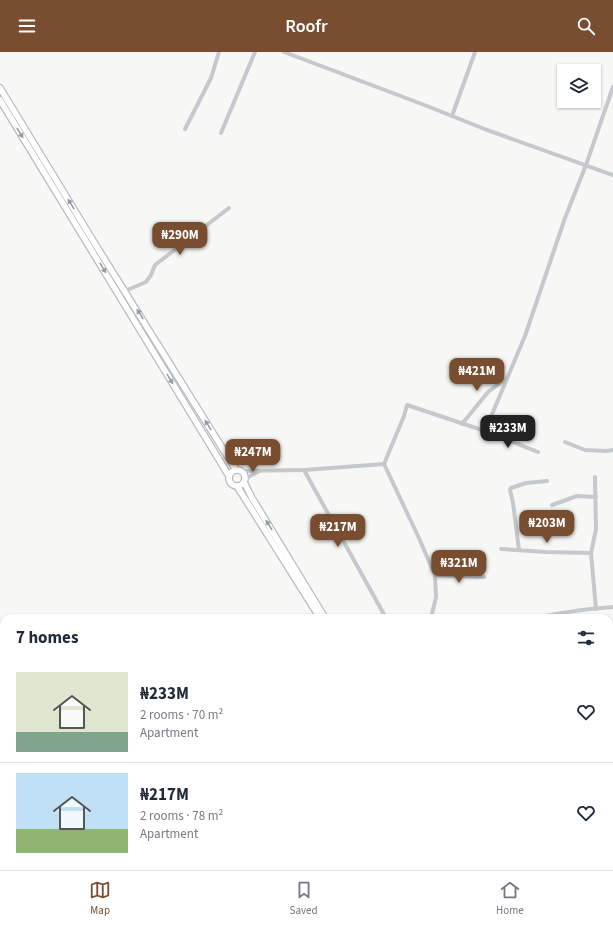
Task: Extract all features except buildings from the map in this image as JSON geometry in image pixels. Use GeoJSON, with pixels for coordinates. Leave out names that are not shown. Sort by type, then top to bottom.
{"type":"FeatureCollection","features":[{"type":"Feature","properties":{"kind":"street"},"geometry":{"type":"LineString","coordinates":[[185,129],[211,78],[219,52]]}},
{"type":"Feature","properties":{"kind":"street"},"geometry":{"type":"LineString","coordinates":[[221,133],[254,52]]}},
{"type":"Feature","properties":{"kind":"street"},"geometry":{"type":"LineString","coordinates":[[284,52],[487,130],[613,174]]}},
{"type":"Feature","properties":{"kind":"street"},"geometry":{"type":"LineString","coordinates":[[452,116],[475,52]]}},
{"type":"Feature","properties":{"kind":"street"},"geometry":{"type":"LineString","coordinates":[[485,431],[525,336],[565,218],[586,165],[613,87]]}},
{"type":"Feature","properties":{"kind":"street"},"geometry":{"type":"LineString","coordinates":[[0,88],[95,244],[238,470],[244,474],[244,481],[252,498],[324,614]]}},
{"type":"Feature","properties":{"kind":"street"},"geometry":{"type":"LineString","coordinates":[[0,100],[152,348],[229,476],[231,484],[237,486],[317,614]]}},
{"type":"Feature","properties":{"kind":"street"},"geometry":{"type":"LineString","coordinates":[[125,291],[146,282],[152,275],[155,265],[229,208]]}},
{"type":"Feature","properties":{"kind":"street"},"geometry":{"type":"LineString","coordinates":[[462,424],[488,392],[508,377]]}},
{"type":"Feature","properties":{"kind":"street"},"geometry":{"type":"LineString","coordinates":[[432,614],[436,597],[434,575],[418,536],[384,464],[404,416],[407,405],[485,431],[538,452]]}},
{"type":"Feature","properties":{"kind":"street"},"geometry":{"type":"LineString","coordinates":[[565,442],[585,450],[613,450]]}},
{"type":"Feature","properties":{"kind":"street"},"geometry":{"type":"LineString","coordinates":[[229,476],[231,472],[238,470],[304,470],[384,464]]}},
{"type":"Feature","properties":{"kind":"street"},"geometry":{"type":"LineString","coordinates":[[304,470],[384,614]]}},
{"type":"Feature","properties":{"kind":"street"},"geometry":{"type":"LineString","coordinates":[[237,486],[259,471]]}},
{"type":"Feature","properties":{"kind":"street"},"geometry":{"type":"LineString","coordinates":[[595,476],[596,529],[591,553],[596,609]]}},
{"type":"Feature","properties":{"kind":"street"},"geometry":{"type":"LineString","coordinates":[[519,550],[510,490],[511,488],[526,483],[547,481]]}},
{"type":"Feature","properties":{"kind":"street"},"geometry":{"type":"LineString","coordinates":[[552,505],[576,496],[596,497]]}},
{"type":"Feature","properties":{"kind":"street"},"geometry":{"type":"LineString","coordinates":[[501,549],[591,553]]}},
{"type":"Feature","properties":{"kind":"street"},"geometry":{"type":"LineString","coordinates":[[434,575],[484,577]]}},
{"type":"Feature","properties":{"kind":"street"},"geometry":{"type":"LineString","coordinates":[[571,614],[613,607]]}}]}
